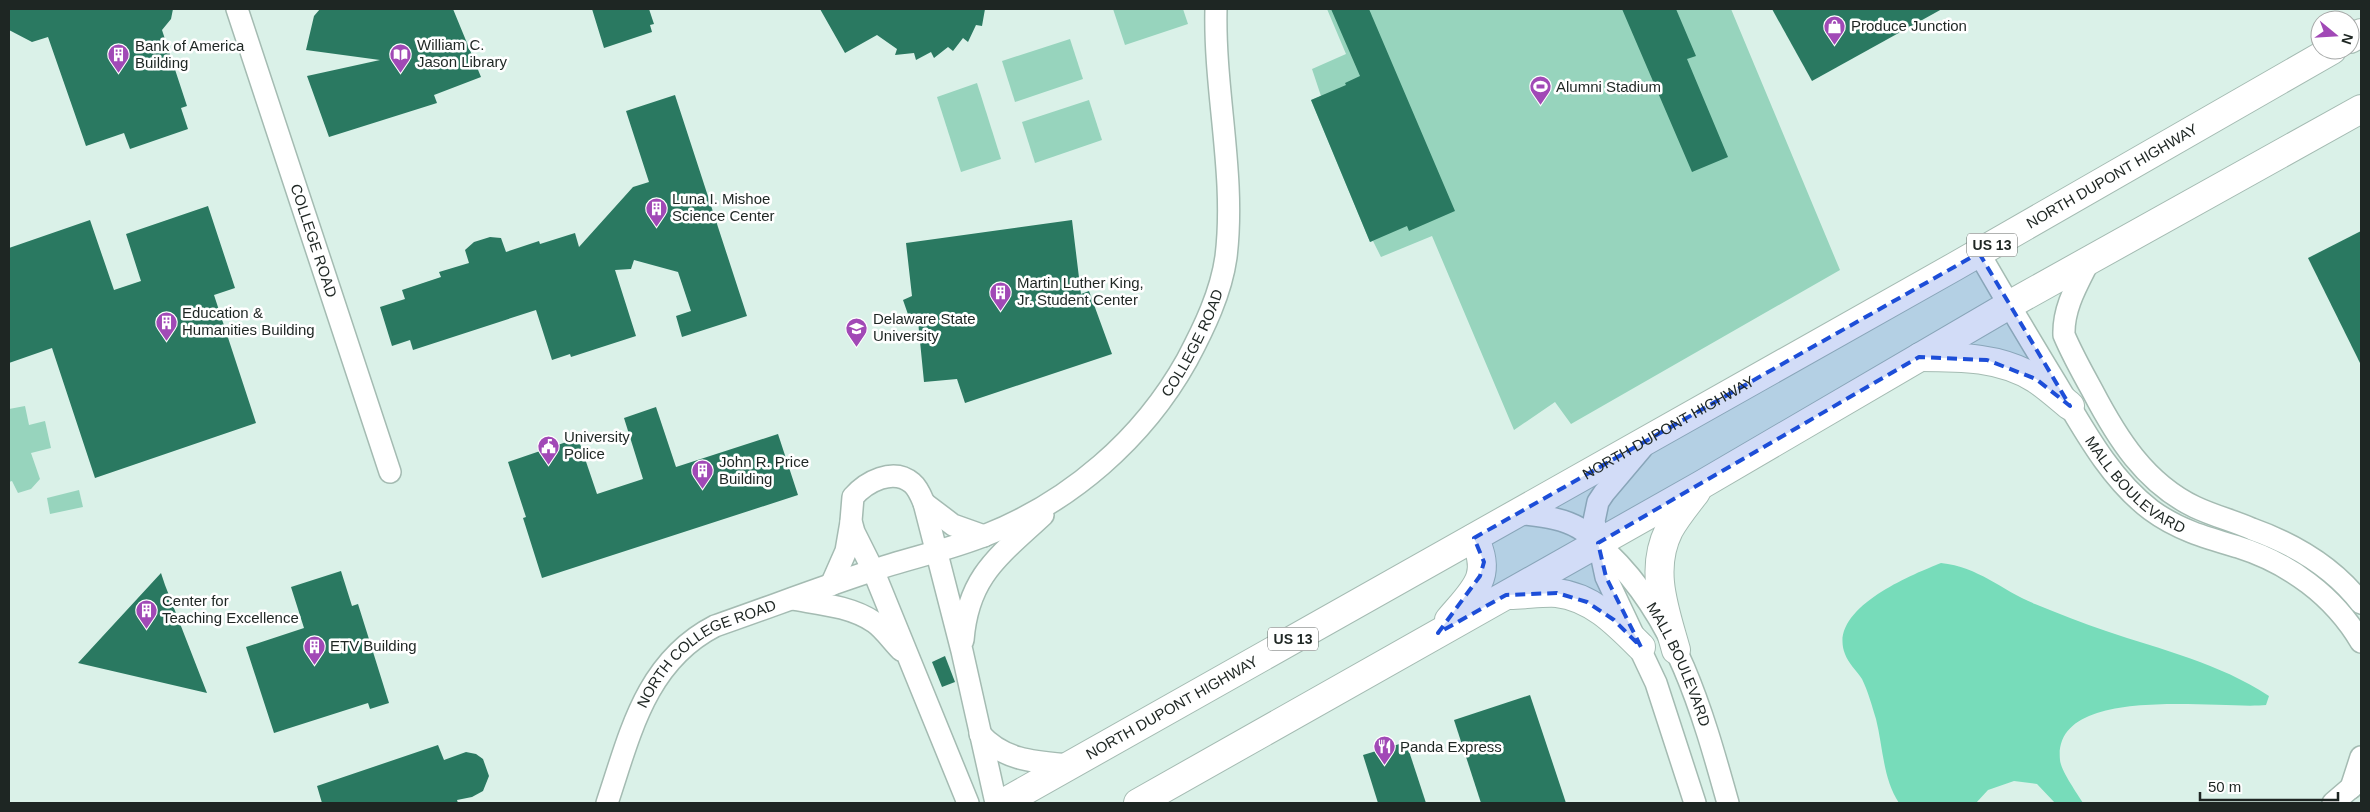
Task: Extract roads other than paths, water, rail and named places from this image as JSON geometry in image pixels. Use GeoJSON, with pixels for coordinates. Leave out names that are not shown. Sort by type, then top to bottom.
{"type":"FeatureCollection","features":[{"type":"Feature","properties":{"kind":"highway","name":"NORTH DUPONT HIGHWAY"},"geometry":{"type":"LineString","coordinates":[[1003,803],[1979,253],[2315,60]]}},
{"type":"Feature","properties":{"kind":"highway"},"geometry":{"type":"LineString","coordinates":[[1138,803],[1701,485],[2009,305],[2361,109]]}},
{"type":"Feature","properties":{"kind":"highway"},"geometry":{"type":"LineString","coordinates":[[1919,357],[1966,356],[1987,360],[2018,370],[2036,379],[2070,406]]}},
{"type":"Feature","properties":{"kind":"highway"},"geometry":{"type":"LineString","coordinates":[[1676,650],[1660,595],[1659,572],[1661,550],[1670,529],[1701,485]]}},
{"type":"Feature","properties":{"kind":"highway"},"geometry":{"type":"LineString","coordinates":[[1438,633],[1476,587],[1484,562],[1474,538]]}},
{"type":"Feature","properties":{"kind":"highway"},"geometry":{"type":"LineString","coordinates":[[1506,595],[1557,593],[1587,602],[1614,620],[1641,647]]}},
{"type":"Feature","properties":{"kind":"street","name":"COLLEGE ROAD"},"geometry":{"type":"LineString","coordinates":[[237,9],[390,472]]}},
{"type":"Feature","properties":{"kind":"street","name":"COLLEGE ROAD"},"geometry":{"type":"LineString","coordinates":[[936,552],[984,536],[1062,496],[1112,455],[1139,428],[1180,374],[1198,340],[1220,283],[1225,259],[1229,198],[1216,57],[1216,9]]}},
{"type":"Feature","properties":{"kind":"street","name":"MALL BOULEVARD"},"geometry":{"type":"LineString","coordinates":[[1979,253],[2070,406],[2099,453],[2115,474],[2151,509],[2191,532],[2262,556],[2303,579],[2341,612],[2359,642]]}},
{"type":"Feature","properties":{"kind":"street","name":"MALL BOULEVARD"},"geometry":{"type":"LineString","coordinates":[[2089,261],[2070,300],[2064,322],[2064,335],[2113,430],[2130,454],[2160,485],[2195,507],[2273,537],[2310,557],[2346,584],[2361,603]]}},
{"type":"Feature","properties":{"kind":"street","name":"MALL BOULEVARD"},"geometry":{"type":"LineString","coordinates":[[1652,437],[1609,485],[1598,502],[1594,521],[1606,577],[1641,647],[1656,683],[1695,803]]}},
{"type":"Feature","properties":{"kind":"street"},"geometry":{"type":"LineString","coordinates":[[831,585],[846,551],[853,497],[873,480],[885,477],[899,477],[911,482],[918,489],[924,504],[962,651],[996,803]]}},
{"type":"Feature","properties":{"kind":"street"},"geometry":{"type":"LineString","coordinates":[[962,651],[964,623],[976,585],[984,572],[1062,496]]}},
{"type":"Feature","properties":{"kind":"street"},"geometry":{"type":"LineString","coordinates":[[924,504],[953,526],[984,536]]}},
{"type":"Feature","properties":{"kind":"street","name":"MALL BOULEVARD"},"geometry":{"type":"LineString","coordinates":[[1517,513],[1557,518],[1580,528],[1632,576],[1676,650],[1695,692],[1728,803]]}},
{"type":"Feature","properties":{"kind":"street"},"geometry":{"type":"LineString","coordinates":[[851,521],[854,532],[873,570],[968,803]]}},
{"type":"Feature","properties":{"kind":"street"},"geometry":{"type":"LineString","coordinates":[[873,570],[936,552]]}},
{"type":"Feature","properties":{"kind":"street","name":"NORTH COLLEGE ROAD"},"geometry":{"type":"LineString","coordinates":[[607,803],[640,709],[650,687],[663,670],[701,633],[715,626],[873,570]]}},
{"type":"Feature","properties":{"kind":"street"},"geometry":{"type":"LineString","coordinates":[[792,599],[842,608],[861,614],[876,623],[910,660]]}},
{"type":"Feature","properties":{"kind":"street"},"geometry":{"type":"LineString","coordinates":[[980,734],[990,745],[1009,756],[1028,761],[1070,766]]}},
{"type":"Feature","properties":{"kind":"street"},"geometry":{"type":"LineString","coordinates":[[2333,803],[2356,784],[2361,756]]}},
{"type":"Feature","properties":{"kind":"place","name":"Produce Junction"},"geometry":{"type":"Point","coordinates":[1835,45]}},
{"type":"Feature","properties":{"kind":"place","name":"William C. Jason Library"},"geometry":{"type":"Point","coordinates":[401,73]}},
{"type":"Feature","properties":{"kind":"place","name":"Bank of America Building"},"geometry":{"type":"Point","coordinates":[119,74]}},
{"type":"Feature","properties":{"kind":"place","name":"Alumni Stadium"},"geometry":{"type":"Point","coordinates":[1540,106]}},
{"type":"Feature","properties":{"kind":"place","name":"Luna I. Mishoe Science Center"},"geometry":{"type":"Point","coordinates":[656,227]}},
{"type":"Feature","properties":{"kind":"place","name":"Martin Luther King, Jr. Student Center"},"geometry":{"type":"Point","coordinates":[1001,311]}},
{"type":"Feature","properties":{"kind":"place","name":"Education & Humanities Building"},"geometry":{"type":"Point","coordinates":[166,341]}},
{"type":"Feature","properties":{"kind":"place","name":"Delaware State University"},"geometry":{"type":"Point","coordinates":[857,347]}},
{"type":"Feature","properties":{"kind":"place","name":"University Police"},"geometry":{"type":"Point","coordinates":[548,465]}},
{"type":"Feature","properties":{"kind":"place","name":"John R. Price Building"},"geometry":{"type":"Point","coordinates":[703,490]}},
{"type":"Feature","properties":{"kind":"place","name":"Center for Teaching Excellence"},"geometry":{"type":"Point","coordinates":[146,629]}},
{"type":"Feature","properties":{"kind":"place","name":"ETV Building"},"geometry":{"type":"Point","coordinates":[314,665]}},
{"type":"Feature","properties":{"kind":"place","name":"Panda Express"},"geometry":{"type":"Point","coordinates":[1384,766]}}]}
